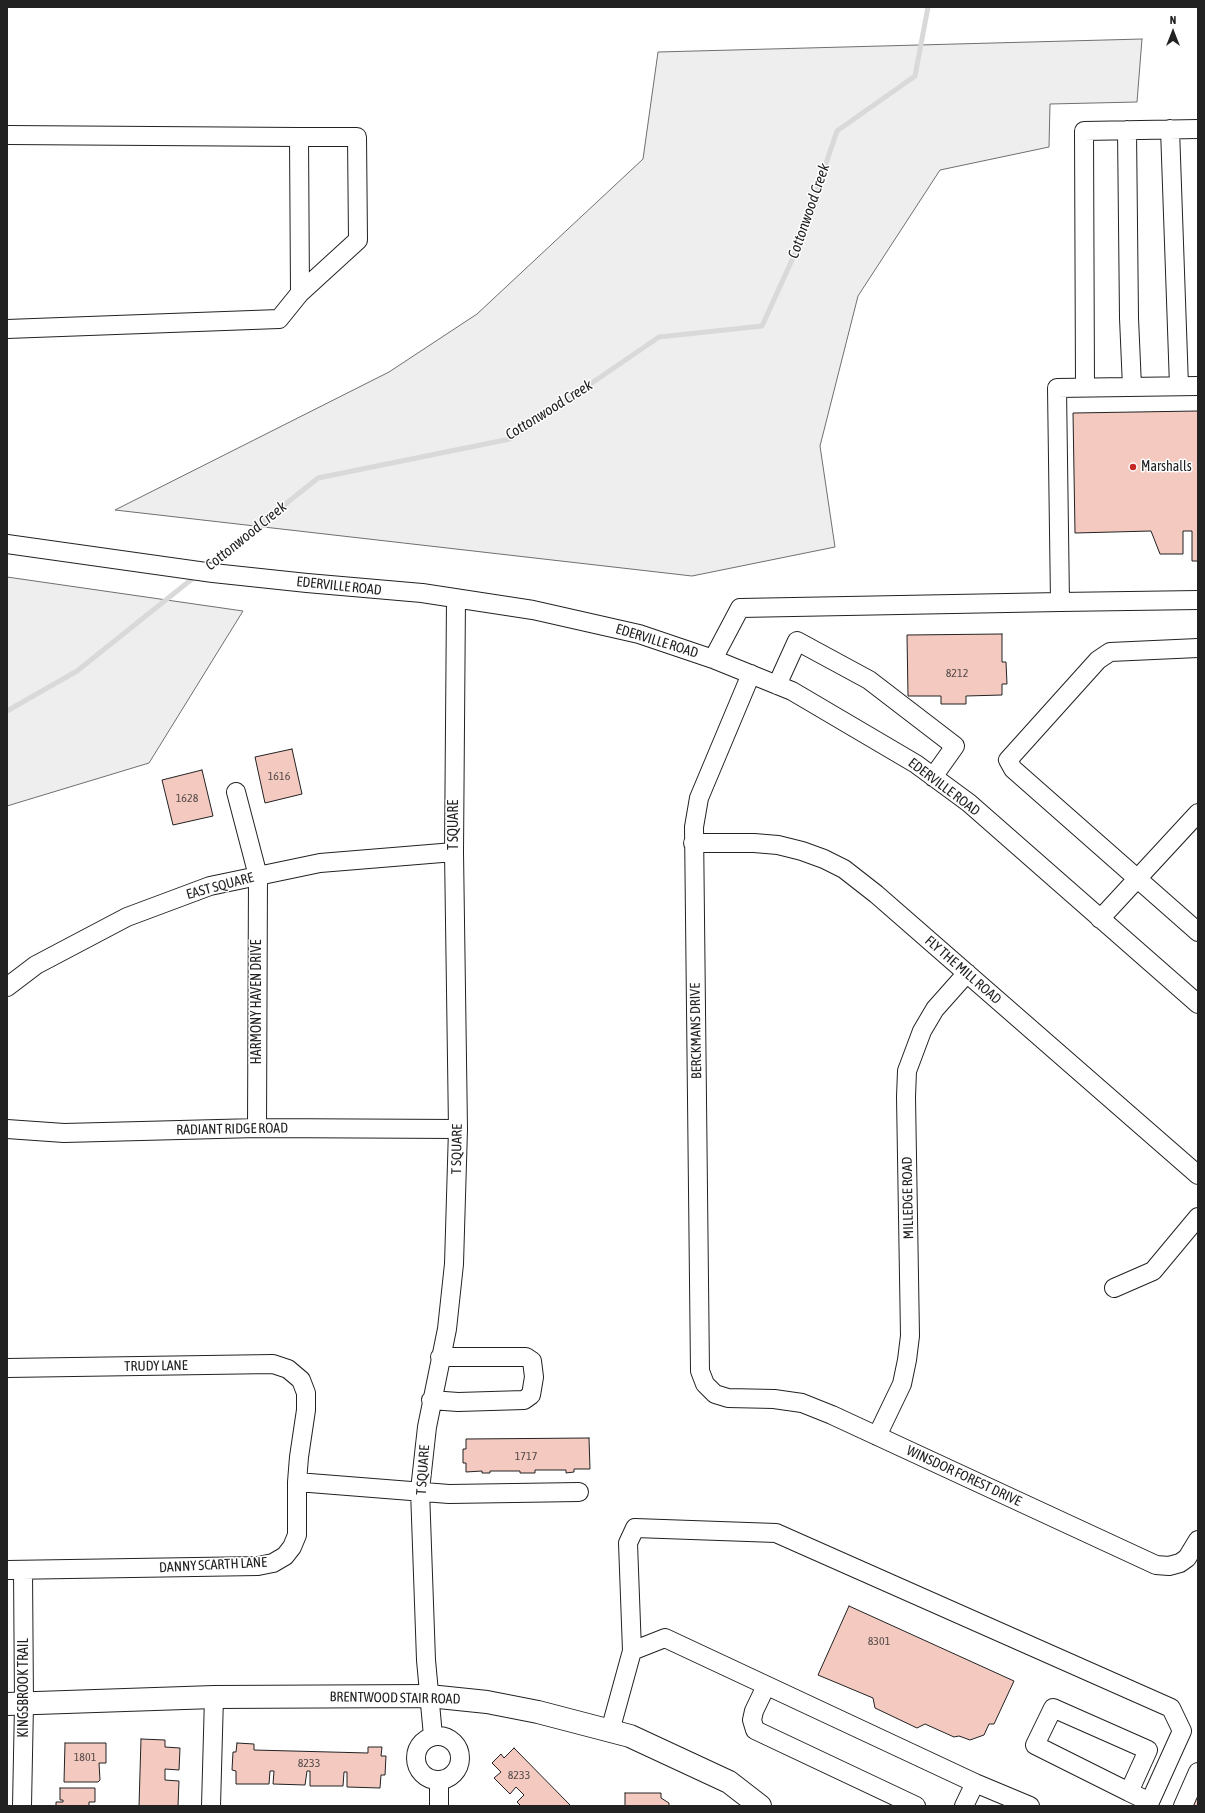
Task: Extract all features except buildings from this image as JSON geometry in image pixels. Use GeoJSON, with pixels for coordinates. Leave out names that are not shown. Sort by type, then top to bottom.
{"type":"FeatureCollection","features":[{"type":"Feature","properties":{"kind":"main road","name":"BRENTWOOD STAIR ROAD"},"geometry":{"type":"LineString","coordinates":[[16,1704],[214,1697],[429,1696],[487,1702],[538,1712],[630,1736],[729,1782],[760,1806]]}},
{"type":"Feature","properties":{"kind":"street"},"geometry":{"type":"LineString","coordinates":[[1170,129],[1179,386]]}},
{"type":"Feature","properties":{"kind":"street"},"geometry":{"type":"LineString","coordinates":[[1085,387],[1084,130],[1198,129]]}},
{"type":"Feature","properties":{"kind":"street"},"geometry":{"type":"LineString","coordinates":[[1127,130],[1129,318],[1132,387]]}},
{"type":"Feature","properties":{"kind":"street"},"geometry":{"type":"LineString","coordinates":[[7,135],[357,137],[358,240],[300,293],[279,319],[7,329]]}},
{"type":"Feature","properties":{"kind":"street"},"geometry":{"type":"LineString","coordinates":[[299,137],[300,293]]}},
{"type":"Feature","properties":{"kind":"street"},"geometry":{"type":"LineString","coordinates":[[1060,602],[1057,388],[1198,386]]}},
{"type":"Feature","properties":{"kind":"street","name":"EDERVILLE ROAD"},"geometry":{"type":"LineString","coordinates":[[7,544],[213,573],[422,594],[533,610],[632,632],[713,659],[792,691],[878,740],[916,764],[969,803],[1198,1004]]}},
{"type":"Feature","properties":{"kind":"street","name":"T SQUARE"},"geometry":{"type":"LineString","coordinates":[[433,1736],[429,1696],[420,1490],[427,1427],[440,1357],[447,1329],[454,1264],[458,1129],[454,852],[456,598]]}},
{"type":"Feature","properties":{"kind":"street"},"geometry":{"type":"LineString","coordinates":[[713,659],[740,608],[1198,600]]}},
{"type":"Feature","properties":{"kind":"street"},"geometry":{"type":"LineString","coordinates":[[777,685],[797,641],[869,680],[955,746],[933,777]]}},
{"type":"Feature","properties":{"kind":"street"},"geometry":{"type":"LineString","coordinates":[[1198,648],[1110,652],[1098,660],[1008,760],[1013,769],[1198,932]]}},
{"type":"Feature","properties":{"kind":"street","name":"BERCKMANS DRIVE"},"geometry":{"type":"LineString","coordinates":[[715,1394],[705,1384],[700,1371],[693,843],[699,798],[751,674]]}},
{"type":"Feature","properties":{"kind":"street","name":"HARMONY HAVEN DRIVE"},"geometry":{"type":"LineString","coordinates":[[236,792],[258,876],[257,1128]]}},
{"type":"Feature","properties":{"kind":"street"},"geometry":{"type":"LineString","coordinates":[[1100,919],[1198,813]]}},
{"type":"Feature","properties":{"kind":"street","name":"FLY THE MILL ROAD"},"geometry":{"type":"LineString","coordinates":[[693,843],[754,843],[778,846],[802,851],[824,859],[844,869],[865,884],[1198,1175]]}},
{"type":"Feature","properties":{"kind":"street","name":"EAST SQUARE"},"geometry":{"type":"LineString","coordinates":[[7,987],[36,965],[127,917],[210,886],[320,863],[454,852]]}},
{"type":"Feature","properties":{"kind":"street","name":"MILLEDGE ROAD"},"geometry":{"type":"LineString","coordinates":[[877,1436],[902,1384],[910,1336],[906,1097],[907,1071],[922,1031],[935,1009],[967,973]]}},
{"type":"Feature","properties":{"kind":"street","name":"RADIANT RIDGE ROAD"},"geometry":{"type":"LineString","coordinates":[[7,1129],[64,1133],[257,1128],[458,1129]]}},
{"type":"Feature","properties":{"kind":"street"},"geometry":{"type":"LineString","coordinates":[[1114,1288],[1153,1271],[1198,1218]]}},
{"type":"Feature","properties":{"kind":"street"},"geometry":{"type":"LineString","coordinates":[[432,1400],[458,1402],[524,1400],[531,1395],[534,1377],[532,1361],[526,1357],[440,1357]]}},
{"type":"Feature","properties":{"kind":"street","name":"TRUDY LANE"},"geometry":{"type":"LineString","coordinates":[[7,1368],[273,1364],[288,1369],[300,1380]]}},
{"type":"Feature","properties":{"kind":"street","name":"DANNY SCARTH LANE"},"geometry":{"type":"LineString","coordinates":[[15,1570],[258,1566],[273,1563],[285,1556],[292,1547],[297,1535],[297,1482],[306,1410],[306,1393],[300,1380]]}},
{"type":"Feature","properties":{"kind":"street","name":"WINSDOR FOREST DRIVE"},"geometry":{"type":"LineString","coordinates":[[715,1394],[728,1398],[774,1399],[802,1403],[877,1436],[1156,1565],[1169,1566],[1180,1563],[1187,1558],[1198,1540]]}},
{"type":"Feature","properties":{"kind":"street"},"geometry":{"type":"LineString","coordinates":[[297,1482],[420,1490],[449,1494],[579,1492]]}},
{"type":"Feature","properties":{"kind":"street"},"geometry":{"type":"LineString","coordinates":[[610,1731],[632,1651],[628,1542],[635,1528],[776,1533],[1171,1708],[1182,1731],[1149,1804],[1129,1792],[1035,1745],[1053,1708],[1148,1750],[1129,1792]]}},
{"type":"Feature","properties":{"kind":"street","name":"KINGSBROOK TRAIL"},"geometry":{"type":"LineString","coordinates":[[15,1570],[16,1704],[22,1806]]}},
{"type":"Feature","properties":{"kind":"street"},"geometry":{"type":"LineString","coordinates":[[632,1651],[665,1638],[975,1783],[1030,1806]]}},
{"type":"Feature","properties":{"kind":"street"},"geometry":{"type":"LineString","coordinates":[[766,1686],[754,1711],[752,1720],[755,1730],[916,1806]]}},
{"type":"Feature","properties":{"kind":"street"},"geometry":{"type":"LineString","coordinates":[[211,1806],[214,1697]]}},
{"type":"Feature","properties":{"kind":"street"},"geometry":{"type":"LineString","coordinates":[[433,1736],[441,1736],[449,1739],[455,1744],[459,1751],[460,1759],[458,1767],[453,1774],[439,1780],[426,1777],[417,1767],[416,1760],[418,1748],[422,1743],[433,1736]]}},
{"type":"Feature","properties":{"kind":"street"},"geometry":{"type":"LineString","coordinates":[[1183,1806],[1198,1772]]}},
{"type":"Feature","properties":{"kind":"street"},"geometry":{"type":"LineString","coordinates":[[438,1806],[439,1780]]}},
{"type":"Feature","properties":{"kind":"street"},"geometry":{"type":"LineString","coordinates":[[964,1806],[975,1783]]}},
{"type":"Feature","properties":{"kind":"shaded area"},"geometry":{"type":"Polygon","coordinates":[[[1142,39],[1137,102],[1050,104],[1049,147],[940,170],[858,296],[820,446],[835,547],[692,576],[115,510],[389,372],[477,314],[643,159],[658,52],[1142,39]]]}},
{"type":"Feature","properties":{"kind":"shaded area"},"geometry":{"type":"Polygon","coordinates":[[[7,577],[243,611],[149,763],[7,806],[7,577]]]}},
{"type":"Feature","properties":{"kind":"waterway","name":"Cottonwood Creek"},"geometry":{"type":"LineString","coordinates":[[207,567],[318,478],[510,439],[659,337],[762,326],[797,249],[837,131],[915,76],[928,7]]}},
{"type":"Feature","properties":{"kind":"waterway","name":"Cottonwood Creek"},"geometry":{"type":"LineString","coordinates":[[7,711],[77,671],[197,575]]}},
{"type":"Feature","properties":{"kind":"place","name":"Marshalls"},"geometry":{"type":"Point","coordinates":[1133,467]}}]}
